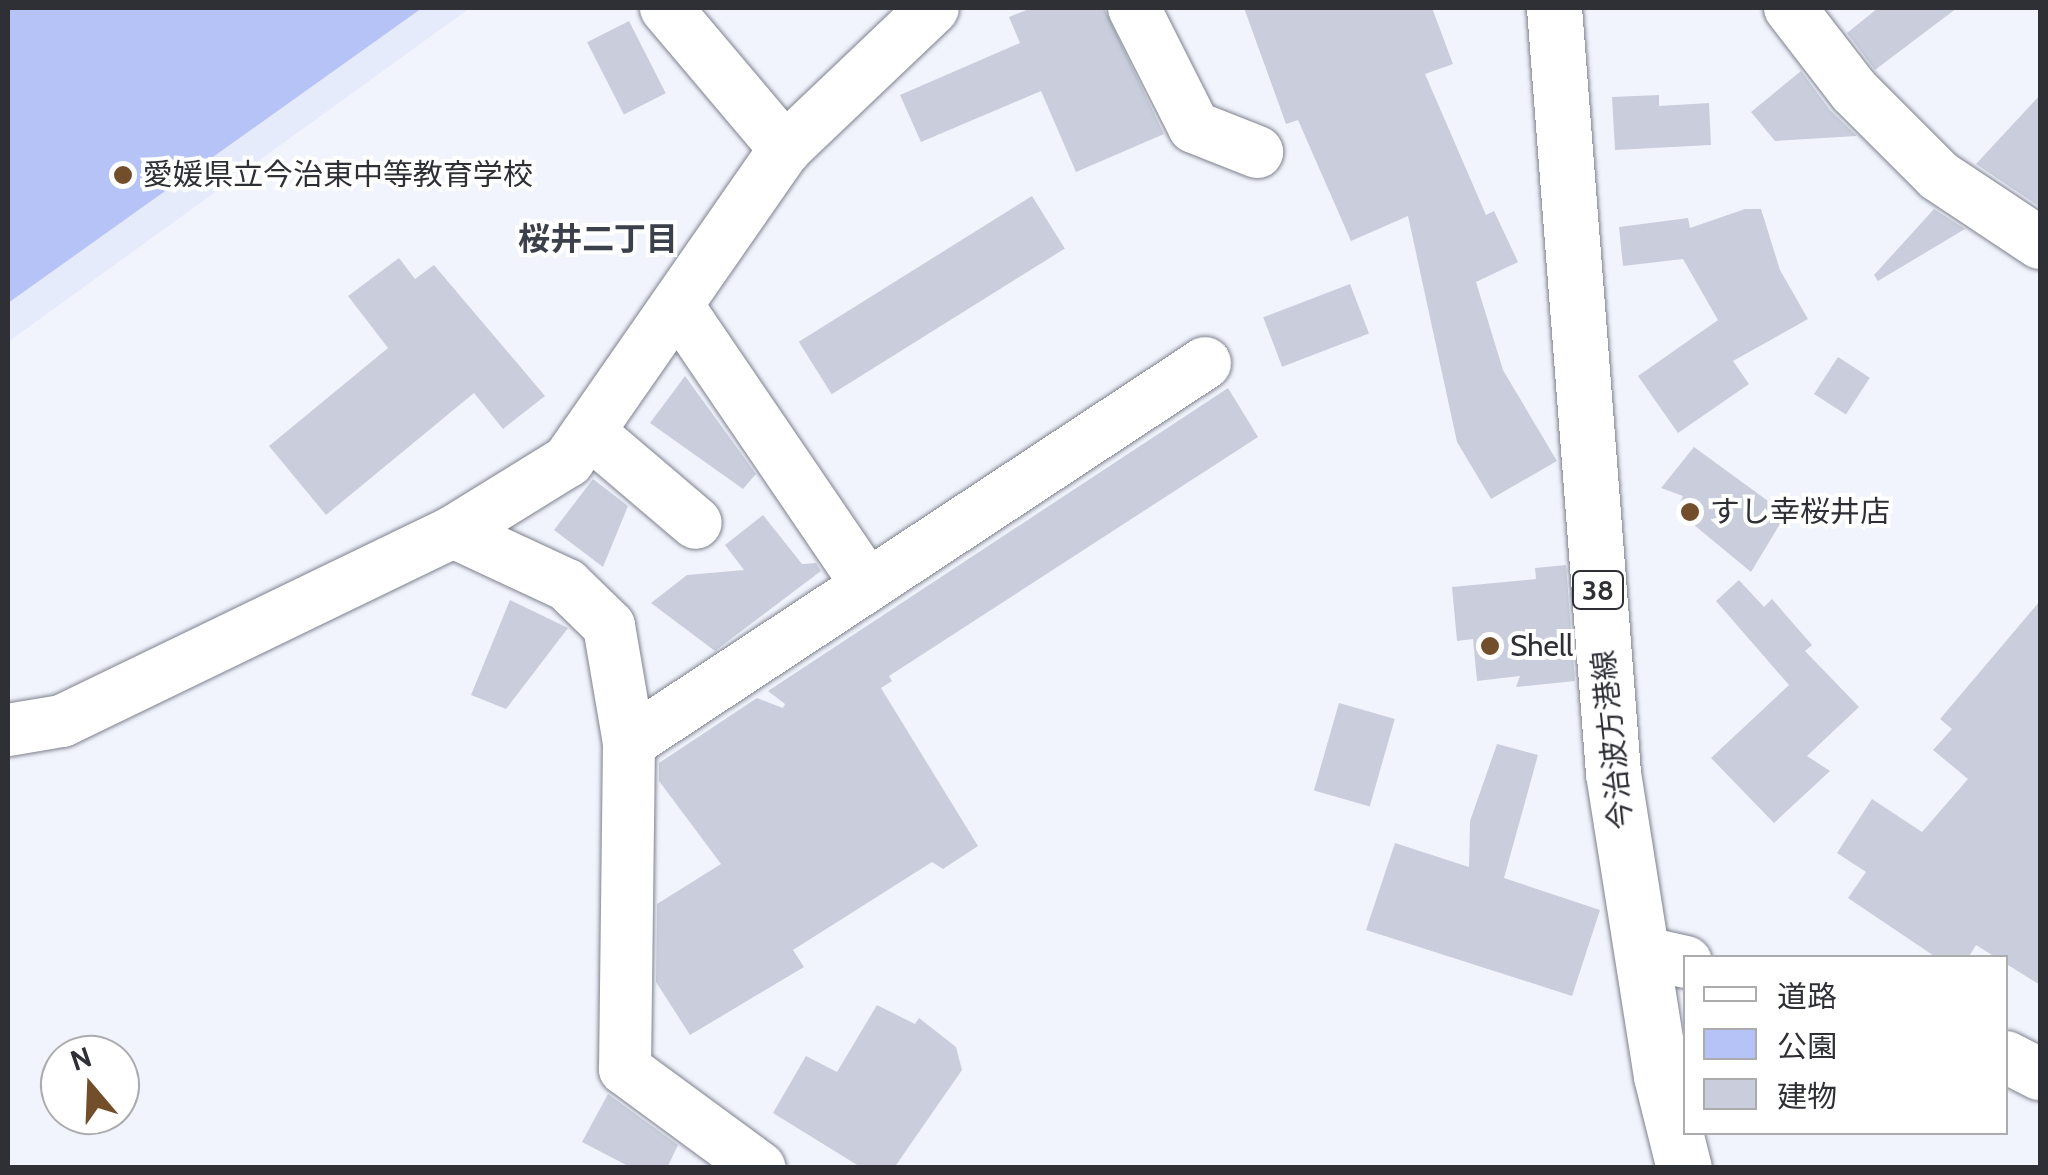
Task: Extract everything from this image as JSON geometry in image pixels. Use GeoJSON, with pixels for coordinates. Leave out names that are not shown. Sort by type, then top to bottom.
{"type":"FeatureCollection","features":[{"type":"Feature","properties":{"kind":"main road","name":"今治波方港線"},"geometry":{"type":"LineString","coordinates":[[1554,8],[1612,774],[1663,957],[1684,1168]]}},
{"type":"Feature","properties":{"kind":"street"},"geometry":{"type":"LineString","coordinates":[[666,8],[785,149]]}},
{"type":"Feature","properties":{"kind":"street"},"geometry":{"type":"LineString","coordinates":[[8,730],[62,721],[454,532],[568,461],[785,149],[932,8]]}},
{"type":"Feature","properties":{"kind":"street"},"geometry":{"type":"LineString","coordinates":[[1134,8],[1194,127],[1257,152]]}},
{"type":"Feature","properties":{"kind":"street"},"geometry":{"type":"LineString","coordinates":[[1790,8],[1854,90],[1939,176],[2040,243]]}},
{"type":"Feature","properties":{"kind":"street"},"geometry":{"type":"LineString","coordinates":[[676,305],[865,582]]}},
{"type":"Feature","properties":{"kind":"street"},"geometry":{"type":"LineString","coordinates":[[629,742],[865,582],[1205,363]]}},
{"type":"Feature","properties":{"kind":"street"},"geometry":{"type":"LineString","coordinates":[[589,432],[696,523]]}},
{"type":"Feature","properties":{"kind":"street"},"geometry":{"type":"LineString","coordinates":[[454,532],[567,585],[608,626],[629,742],[625,1069],[733,1160]]}},
{"type":"Feature","properties":{"kind":"street"},"geometry":{"type":"LineString","coordinates":[[2008,1058],[2040,1074]]}},
{"type":"Feature","properties":{"kind":"shaded area","name":"愛媛県立今治東中等教育学校"},"geometry":{"type":"Polygon","coordinates":[[[8,8],[470,8],[8,342],[8,8]]]}},
{"type":"Feature","properties":{"kind":"green space","name":"愛媛県立今治東中等教育学校"},"geometry":{"type":"Polygon","coordinates":[[[8,8],[422,8],[8,303],[8,8]]]}},
{"type":"Feature","properties":{"kind":"building"},"geometry":{"type":"Polygon","coordinates":[[[1031,8],[1104,8],[1164,134],[1076,172],[1041,91],[921,142],[900,95],[1020,43],[1009,17],[1031,8]]]}},
{"type":"Feature","properties":{"kind":"building"},"geometry":{"type":"Polygon","coordinates":[[[1244,8],[1432,8],[1453,64],[1425,74],[1486,215],[1494,211],[1518,262],[1476,282],[1503,370],[1557,461],[1491,499],[1457,442],[1408,216],[1351,241],[1298,120],[1286,124],[1244,8]]]}},
{"type":"Feature","properties":{"kind":"building"},"geometry":{"type":"Polygon","coordinates":[[[1878,8],[1957,8],[1875,70],[1847,33],[1878,8]]]}},
{"type":"Feature","properties":{"kind":"building"},"geometry":{"type":"Polygon","coordinates":[[[629,21],[666,93],[624,115],[587,42],[629,21]]]}},
{"type":"Feature","properties":{"kind":"building"},"geometry":{"type":"Polygon","coordinates":[[[1801,71],[1830,110],[1857,136],[1775,141],[1751,112],[1801,71]]]}},
{"type":"Feature","properties":{"kind":"building"},"geometry":{"type":"Polygon","coordinates":[[[1659,95],[1659,106],[1709,103],[1711,145],[1615,150],[1612,97],[1659,95]]]}},
{"type":"Feature","properties":{"kind":"building"},"geometry":{"type":"Polygon","coordinates":[[[2040,95],[2040,207],[1976,164],[2040,95]]]}},
{"type":"Feature","properties":{"kind":"building"},"geometry":{"type":"Polygon","coordinates":[[[1032,196],[1065,249],[832,394],[799,342],[1032,196]]]}},
{"type":"Feature","properties":{"kind":"building"},"geometry":{"type":"Polygon","coordinates":[[[1745,209],[1761,209],[1780,270],[1808,319],[1733,361],[1749,384],[1678,433],[1638,376],[1718,320],[1683,259],[1623,266],[1619,227],[1688,218],[1690,228],[1745,209]]]}},
{"type":"Feature","properties":{"kind":"building"},"geometry":{"type":"Polygon","coordinates":[[[1934,209],[1965,229],[1878,281],[1874,275],[1934,209]]]}},
{"type":"Feature","properties":{"kind":"building"},"geometry":{"type":"Polygon","coordinates":[[[399,258],[415,279],[434,265],[545,396],[503,429],[474,393],[326,515],[269,446],[388,348],[348,296],[399,258]]]}},
{"type":"Feature","properties":{"kind":"building"},"geometry":{"type":"Polygon","coordinates":[[[1350,284],[1369,333],[1282,367],[1263,317],[1350,284]]]}},
{"type":"Feature","properties":{"kind":"building"},"geometry":{"type":"Polygon","coordinates":[[[1838,357],[1870,378],[1846,415],[1814,394],[1838,357]]]}},
{"type":"Feature","properties":{"kind":"building"},"geometry":{"type":"Polygon","coordinates":[[[685,376],[756,474],[743,489],[650,423],[685,376]]]}},
{"type":"Feature","properties":{"kind":"building"},"geometry":{"type":"Polygon","coordinates":[[[1228,388],[1258,437],[889,676],[892,681],[881,688],[978,846],[943,869],[932,862],[793,950],[804,967],[690,1035],[656,982],[657,904],[721,864],[659,781],[659,763],[757,698],[783,708],[785,704],[768,691],[1228,388]]]}},
{"type":"Feature","properties":{"kind":"building"},"geometry":{"type":"Polygon","coordinates":[[[1694,447],[1786,514],[1751,572],[1676,510],[1683,496],[1661,488],[1694,447]]]}},
{"type":"Feature","properties":{"kind":"building"},"geometry":{"type":"Polygon","coordinates":[[[593,479],[628,506],[603,567],[554,530],[593,479]]]}},
{"type":"Feature","properties":{"kind":"building"},"geometry":{"type":"Polygon","coordinates":[[[763,515],[802,564],[816,563],[821,571],[715,651],[651,603],[687,575],[744,570],[725,545],[763,515]]]}},
{"type":"Feature","properties":{"kind":"building"},"geometry":{"type":"Polygon","coordinates":[[[1566,565],[1575,681],[1516,687],[1520,676],[1477,681],[1473,639],[1457,641],[1452,587],[1536,579],[1535,568],[1566,565]]]}},
{"type":"Feature","properties":{"kind":"building"},"geometry":{"type":"Polygon","coordinates":[[[1739,580],[1764,607],[1772,599],[1812,645],[1805,651],[1859,707],[1807,756],[1830,771],[1774,823],[1711,758],[1789,685],[1716,601],[1739,580]]]}},
{"type":"Feature","properties":{"kind":"building"},"geometry":{"type":"Polygon","coordinates":[[[510,600],[568,628],[506,709],[471,695],[510,600]]]}},
{"type":"Feature","properties":{"kind":"building"},"geometry":{"type":"Polygon","coordinates":[[[2040,601],[2040,985],[2008,965],[2008,955],[1992,955],[1976,945],[1970,955],[1933,955],[1848,898],[1866,872],[1837,853],[1872,799],[1922,832],[1968,779],[1933,750],[1952,729],[1940,719],[2040,601]]]}},
{"type":"Feature","properties":{"kind":"building"},"geometry":{"type":"Polygon","coordinates":[[[1339,703],[1395,719],[1370,806],[1314,790],[1339,703]]]}},
{"type":"Feature","properties":{"kind":"building"},"geometry":{"type":"Polygon","coordinates":[[[1497,744],[1538,755],[1504,878],[1600,910],[1572,996],[1366,930],[1395,843],[1469,867],[1470,821],[1497,744]]]}},
{"type":"Feature","properties":{"kind":"building"},"geometry":{"type":"Polygon","coordinates":[[[877,1005],[915,1024],[919,1018],[956,1047],[962,1070],[894,1168],[862,1168],[773,1113],[806,1056],[837,1072],[877,1005]]]}},
{"type":"Feature","properties":{"kind":"building"},"geometry":{"type":"Polygon","coordinates":[[[608,1094],[678,1145],[667,1168],[632,1168],[582,1142],[608,1094]]]}},
{"type":"Feature","properties":{"kind":"place","name":"愛媛県立今治東中等教育学校"},"geometry":{"type":"Point","coordinates":[123,175]}},
{"type":"Feature","properties":{"kind":"place","name":"すし幸桜井店"},"geometry":{"type":"Point","coordinates":[1690,512]}},
{"type":"Feature","properties":{"kind":"place","name":"Shell"},"geometry":{"type":"Point","coordinates":[1490,646]}},
{"type":"Feature","properties":{"kind":"district","name":"桜井二丁目"},"geometry":{"type":"Point","coordinates":[598,239]}}]}
